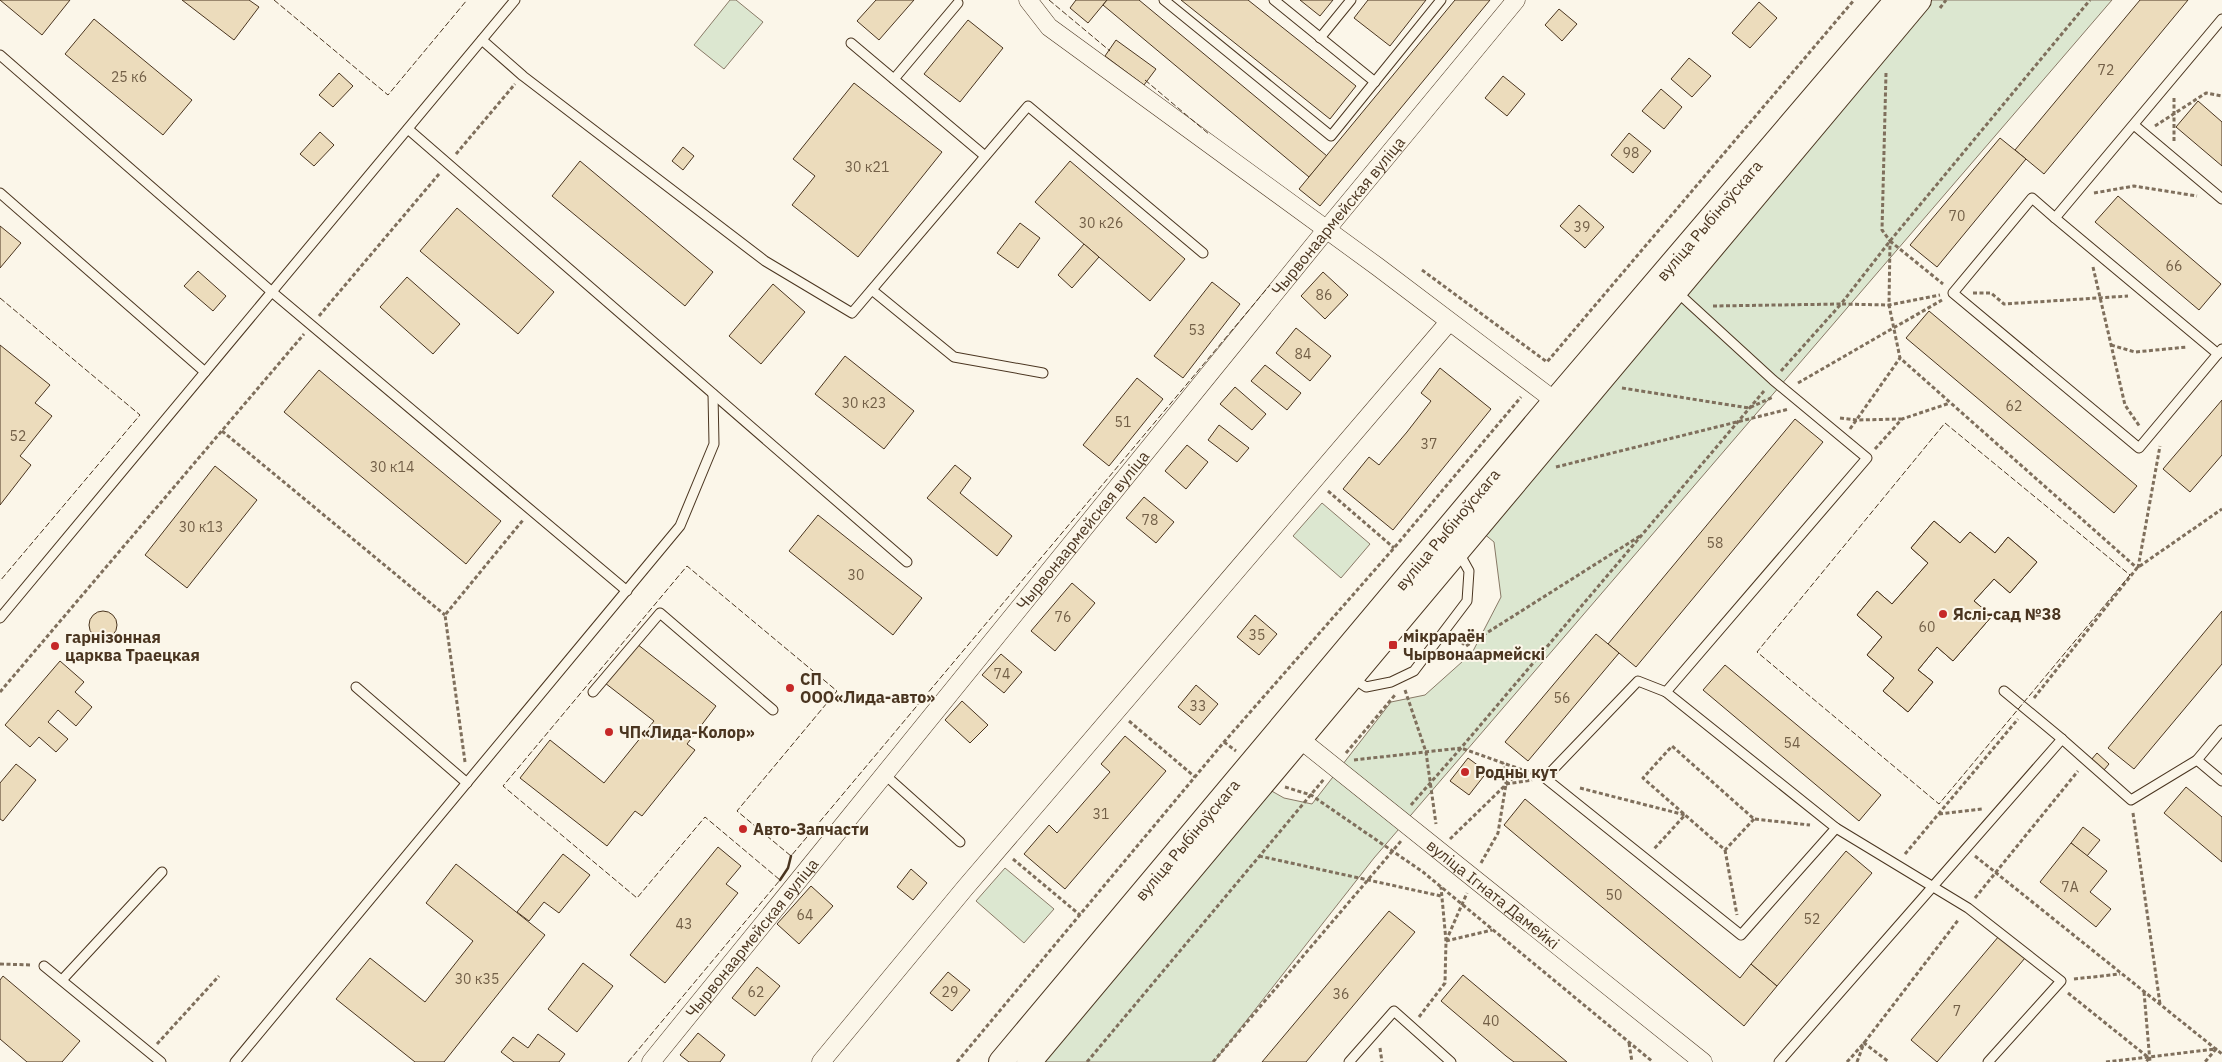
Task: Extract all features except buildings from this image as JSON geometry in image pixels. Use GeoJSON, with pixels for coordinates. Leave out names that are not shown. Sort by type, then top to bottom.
{"type":"FeatureCollection","features":[{"type":"Feature","properties":{"kind":"main road","name":"вуліца Рыбіноўскага"},"geometry":{"type":"LineString","coordinates":[[1001,1062],[1259,770],[1342,671],[1555,401],[1897,0]]}},
{"type":"Feature","properties":{"kind":"main road","name":"вуліца Рыбіноўскага"},"geometry":{"type":"LineString","coordinates":[[1342,671],[1457,551],[1683,298],[1919,0]]}},
{"type":"Feature","properties":{"kind":"main road","name":"вуліца Рыбіноўскага"},"geometry":{"type":"LineString","coordinates":[[1029,1062],[1259,770]]}},
{"type":"Feature","properties":{"kind":"street"},"geometry":{"type":"LineString","coordinates":[[1028,0],[1049,27],[1378,267],[1555,401]]}},
{"type":"Feature","properties":{"kind":"street","name":"Чырвонаармейская вуліца"},"geometry":{"type":"LineString","coordinates":[[651,1062],[1326,230],[1516,0]]}},
{"type":"Feature","properties":{"kind":"street"},"geometry":{"type":"LineString","coordinates":[[821,1062],[999,848],[1450,322]]}},
{"type":"Feature","properties":{"kind":"street","name":"вуліца Ігната Дамейкі"},"geometry":{"type":"LineString","coordinates":[[1291,732],[1405,824],[1440,849],[1703,1062]]}},
{"type":"Feature","properties":{"kind":"lane"},"geometry":{"type":"LineString","coordinates":[[0,618],[515,0]]}},
{"type":"Feature","properties":{"kind":"lane"},"geometry":{"type":"LineString","coordinates":[[1164,0],[1331,136],[1441,0]]}},
{"type":"Feature","properties":{"kind":"lane"},"geometry":{"type":"LineString","coordinates":[[1274,0],[1375,82]]}},
{"type":"Feature","properties":{"kind":"lane"},"geometry":{"type":"LineString","coordinates":[[1320,38],[1351,0]]}},
{"type":"Feature","properties":{"kind":"lane"},"geometry":{"type":"LineString","coordinates":[[894,79],[958,3]]}},
{"type":"Feature","properties":{"kind":"lane"},"geometry":{"type":"LineString","coordinates":[[2055,218],[2222,19]]}},
{"type":"Feature","properties":{"kind":"lane"},"geometry":{"type":"LineString","coordinates":[[482,40],[523,76],[765,262],[852,313],[1028,106],[1203,253]]}},
{"type":"Feature","properties":{"kind":"lane"},"geometry":{"type":"LineString","coordinates":[[851,43],[986,156]]}},
{"type":"Feature","properties":{"kind":"lane"},"geometry":{"type":"LineString","coordinates":[[0,54],[272,292],[627,591]]}},
{"type":"Feature","properties":{"kind":"lane"},"geometry":{"type":"LineString","coordinates":[[2134,125],[2222,199]]}},
{"type":"Feature","properties":{"kind":"lane"},"geometry":{"type":"LineString","coordinates":[[408,129],[908,562]]}},
{"type":"Feature","properties":{"kind":"lane"},"geometry":{"type":"LineString","coordinates":[[0,193],[206,372]]}},
{"type":"Feature","properties":{"kind":"lane"},"geometry":{"type":"LineString","coordinates":[[2032,198],[2088,244],[2208,345],[2220,351],[2139,448],[1953,293],[2032,198]]}},
{"type":"Feature","properties":{"kind":"lane"},"geometry":{"type":"LineString","coordinates":[[872,290],[954,357],[1043,373]]}},
{"type":"Feature","properties":{"kind":"lane"},"geometry":{"type":"LineString","coordinates":[[1666,692],[1867,458],[1774,380],[1683,298]]}},
{"type":"Feature","properties":{"kind":"lane"},"geometry":{"type":"LineString","coordinates":[[235,1062],[680,526],[714,444],[713,394]]}},
{"type":"Feature","properties":{"kind":"lane"},"geometry":{"type":"LineString","coordinates":[[1342,671],[1366,687],[1414,671],[1467,601],[1469,571],[1457,551]]}},
{"type":"Feature","properties":{"kind":"lane"},"geometry":{"type":"LineString","coordinates":[[593,692],[660,614],[773,710]]}},
{"type":"Feature","properties":{"kind":"lane"},"geometry":{"type":"LineString","coordinates":[[1836,828],[1741,935],[1545,778],[1638,681],[1666,692],[1836,828],[1934,885],[1968,908],[2059,983],[1988,1062]]}},
{"type":"Feature","properties":{"kind":"lane"},"geometry":{"type":"LineString","coordinates":[[356,687],[467,783]]}},
{"type":"Feature","properties":{"kind":"lane"},"geometry":{"type":"LineString","coordinates":[[2004,691],[2131,800],[2197,760],[2222,730]]}},
{"type":"Feature","properties":{"kind":"lane"},"geometry":{"type":"LineString","coordinates":[[1779,1062],[2062,739]]}},
{"type":"Feature","properties":{"kind":"lane"},"geometry":{"type":"LineString","coordinates":[[2197,760],[2222,781]]}},
{"type":"Feature","properties":{"kind":"lane"},"geometry":{"type":"LineString","coordinates":[[884,774],[960,842]]}},
{"type":"Feature","properties":{"kind":"lane"},"geometry":{"type":"LineString","coordinates":[[62,980],[162,872]]}},
{"type":"Feature","properties":{"kind":"lane"},"geometry":{"type":"LineString","coordinates":[[44,966],[161,1062]]}},
{"type":"Feature","properties":{"kind":"lane"},"geometry":{"type":"LineString","coordinates":[[1349,1062],[1394,1011],[1451,1062]]}},
{"type":"Feature","properties":{"kind":"path"},"geometry":{"type":"LineString","coordinates":[[1422,270],[1547,362],[1854,0]]}},
{"type":"Feature","properties":{"kind":"path"},"geometry":{"type":"LineString","coordinates":[[1213,1062],[1393,851],[1405,824],[1430,784],[1749,408],[1841,304],[1890,240],[2090,0]]}},
{"type":"Feature","properties":{"kind":"path"},"geometry":{"type":"LineString","coordinates":[[1886,73],[1882,230],[1890,240],[1953,293]]}},
{"type":"Feature","properties":{"kind":"path"},"geometry":{"type":"LineString","coordinates":[[0,692],[523,76]]}},
{"type":"Feature","properties":{"kind":"path"},"geometry":{"type":"LineString","coordinates":[[2174,77],[2174,158]]}},
{"type":"Feature","properties":{"kind":"path"},"geometry":{"type":"LineString","coordinates":[[2144,133],[2206,93],[2222,96]]}},
{"type":"Feature","properties":{"kind":"path"},"geometry":{"type":"LineString","coordinates":[[2073,197],[2134,186],[2202,197]]}},
{"type":"Feature","properties":{"kind":"path"},"geometry":{"type":"LineString","coordinates":[[1890,240],[1889,305],[1900,358],[2138,568]]}},
{"type":"Feature","properties":{"kind":"path"},"geometry":{"type":"LineString","coordinates":[[2088,244],[2125,405],[2148,438],[2160,444],[2138,568]]}},
{"type":"Feature","properties":{"kind":"path"},"geometry":{"type":"LineString","coordinates":[[1683,298],[1889,305],[1953,293],[1991,293],[2004,304],[2148,295]]}},
{"type":"Feature","properties":{"kind":"path"},"geometry":{"type":"LineString","coordinates":[[1622,388],[1749,408],[1786,390],[1953,293]]}},
{"type":"Feature","properties":{"kind":"path"},"geometry":{"type":"LineString","coordinates":[[2111,345],[2134,352],[2208,345]]}},
{"type":"Feature","properties":{"kind":"path"},"geometry":{"type":"LineString","coordinates":[[1843,438],[1900,358]]}},
{"type":"Feature","properties":{"kind":"path"},"geometry":{"type":"LineString","coordinates":[[957,1062],[1224,742],[1394,548],[1522,396],[1516,390]]}},
{"type":"Feature","properties":{"kind":"path"},"geometry":{"type":"LineString","coordinates":[[1814,414],[1856,420],[1902,419],[1951,403]]}},
{"type":"Feature","properties":{"kind":"path"},"geometry":{"type":"LineString","coordinates":[[1556,467],[1739,420],[1804,406]]}},
{"type":"Feature","properties":{"kind":"path"},"geometry":{"type":"LineString","coordinates":[[1867,458],[1902,419]]}},
{"type":"Feature","properties":{"kind":"path"},"geometry":{"type":"LineString","coordinates":[[222,431],[445,615],[467,783]]}},
{"type":"Feature","properties":{"kind":"path"},"geometry":{"type":"LineString","coordinates":[[1315,480],[1394,548]]}},
{"type":"Feature","properties":{"kind":"path"},"geometry":{"type":"LineString","coordinates":[[2138,568],[2222,509]]}},
{"type":"Feature","properties":{"kind":"path"},"geometry":{"type":"LineString","coordinates":[[445,615],[531,510]]}},
{"type":"Feature","properties":{"kind":"path"},"geometry":{"type":"LineString","coordinates":[[1445,630],[1466,646],[1643,534]]}},
{"type":"Feature","properties":{"kind":"path"},"geometry":{"type":"LineString","coordinates":[[1400,677],[1426,752],[1440,849]]}},
{"type":"Feature","properties":{"kind":"path"},"geometry":{"type":"LineString","coordinates":[[1397,692],[1344,756],[1353,760],[1461,748],[1545,778],[1685,815]]}},
{"type":"Feature","properties":{"kind":"path"},"geometry":{"type":"LineString","coordinates":[[1117,711],[1196,777]]}},
{"type":"Feature","properties":{"kind":"path"},"geometry":{"type":"LineString","coordinates":[[1224,742],[1276,785],[1311,794],[1423,872],[1653,1062]]}},
{"type":"Feature","properties":{"kind":"path"},"geometry":{"type":"LineString","coordinates":[[1741,935],[1725,850],[1643,778],[1672,746],[1754,819],[1836,828]]}},
{"type":"Feature","properties":{"kind":"path"},"geometry":{"type":"LineString","coordinates":[[1446,940],[1474,877],[1498,833],[1506,784],[1503,763]]}},
{"type":"Feature","properties":{"kind":"path"},"geometry":{"type":"LineString","coordinates":[[1087,1062],[1334,767]]}},
{"type":"Feature","properties":{"kind":"path"},"geometry":{"type":"LineString","coordinates":[[1423,872],[1440,849],[1521,770]]}},
{"type":"Feature","properties":{"kind":"path"},"geometry":{"type":"LineString","coordinates":[[1506,784],[1545,778]]}},
{"type":"Feature","properties":{"kind":"path"},"geometry":{"type":"LineString","coordinates":[[2131,800],[2160,1004]]}},
{"type":"Feature","properties":{"kind":"path"},"geometry":{"type":"LineString","coordinates":[[1939,814],[2003,806]]}},
{"type":"Feature","properties":{"kind":"path"},"geometry":{"type":"LineString","coordinates":[[1645,859],[1685,815]]}},
{"type":"Feature","properties":{"kind":"path"},"geometry":{"type":"LineString","coordinates":[[1725,850],[1754,819]]}},
{"type":"Feature","properties":{"kind":"path"},"geometry":{"type":"LineString","coordinates":[[999,848],[1080,915]]}},
{"type":"Feature","properties":{"kind":"path"},"geometry":{"type":"LineString","coordinates":[[1966,848],[2222,1053]]}},
{"type":"Feature","properties":{"kind":"path"},"geometry":{"type":"LineString","coordinates":[[1259,856],[1442,896]]}},
{"type":"Feature","properties":{"kind":"path"},"geometry":{"type":"LineString","coordinates":[[1411,1027],[1445,983],[1446,940],[1441,887]]}},
{"type":"Feature","properties":{"kind":"path"},"geometry":{"type":"LineString","coordinates":[[1446,940],[1493,930]]}},
{"type":"Feature","properties":{"kind":"path"},"geometry":{"type":"LineString","coordinates":[[0,964],[44,966]]}},
{"type":"Feature","properties":{"kind":"path"},"geometry":{"type":"LineString","coordinates":[[2059,983],[2121,974]]}},
{"type":"Feature","properties":{"kind":"path"},"geometry":{"type":"LineString","coordinates":[[150,1052],[219,976]]}},
{"type":"Feature","properties":{"kind":"path"},"geometry":{"type":"LineString","coordinates":[[2059,983],[2150,1060]]}},
{"type":"Feature","properties":{"kind":"path"},"geometry":{"type":"LineString","coordinates":[[2144,991],[2150,1060]]}},
{"type":"Feature","properties":{"kind":"path"},"geometry":{"type":"LineString","coordinates":[[1629,1042],[1632,1062]]}},
{"type":"Feature","properties":{"kind":"path"},"geometry":{"type":"LineString","coordinates":[[1857,1062],[1864,1043],[1889,1062]]}},
{"type":"Feature","properties":{"kind":"path"},"geometry":{"type":"LineString","coordinates":[[2106,1062],[2150,1060],[2216,1049]]}},
{"type":"Feature","properties":{"kind":"path"},"geometry":{"type":"LineString","coordinates":[[2205,1062],[2216,1049]]}},
{"type":"Feature","properties":{"kind":"path"},"geometry":{"type":"LineString","coordinates":[[2146,1062],[2150,1060]]}},
{"type":"Feature","properties":{"kind":"green space"},"geometry":{"type":"Polygon","coordinates":[[[730,0],[736,0],[763,22],[724,69],[694,45],[730,0]]]}},
{"type":"Feature","properties":{"kind":"green space"},"geometry":{"type":"Polygon","coordinates":[[[1921,0],[2112,0],[1374,858],[1214,1062],[1033,1062],[1261,785],[1284,798],[1312,804],[1391,702],[1425,695],[1472,653],[1501,597],[1494,542],[1477,528],[1921,0]]]}},
{"type":"Feature","properties":{"kind":"green space"},"geometry":{"type":"Polygon","coordinates":[[[1322,503],[1370,544],[1341,578],[1293,536],[1322,503]]]}},
{"type":"Feature","properties":{"kind":"green space"},"geometry":{"type":"Polygon","coordinates":[[[1005,868],[1054,909],[1024,943],[976,901],[1005,868]]]}},
{"type":"Feature","properties":{"kind":"fence"},"geometry":{"type":"LineString","coordinates":[[274,0],[388,95],[467,0]]}},
{"type":"Feature","properties":{"kind":"fence"},"geometry":{"type":"LineString","coordinates":[[1049,0],[1110,51]]}},
{"type":"Feature","properties":{"kind":"fence"},"geometry":{"type":"LineString","coordinates":[[1145,80],[1210,135]]}},
{"type":"Feature","properties":{"kind":"fence"},"geometry":{"type":"LineString","coordinates":[[628,1062],[780,880],[705,817],[637,898],[503,786],[687,566],[837,691],[737,811],[791,856],[1270,285]]}},
{"type":"Feature","properties":{"kind":"fence"},"geometry":{"type":"LineString","coordinates":[[0,298],[140,415],[0,581]]}},
{"type":"Feature","properties":{"kind":"fence"},"geometry":{"type":"LineString","coordinates":[[1945,423],[2130,575],[1939,804],[1757,652],[1945,423]]}},
{"type":"Feature","properties":{"kind":"wall"},"geometry":{"type":"LineString","coordinates":[[780,880],[788,868],[791,856]]}},
{"type":"Feature","properties":{"kind":"place","name":"Яслі-сад №38"},"geometry":{"type":"Point","coordinates":[1943,614]}},
{"type":"Feature","properties":{"kind":"place","name":"мікрараён Чырвонаармейскі"},"geometry":{"type":"Point","coordinates":[1393,645]}},
{"type":"Feature","properties":{"kind":"place","name":"гарнізонная царква Траецкая"},"geometry":{"type":"Point","coordinates":[55,646]}},
{"type":"Feature","properties":{"kind":"place","name":"СП ООО«Лида-авто»"},"geometry":{"type":"Point","coordinates":[790,688]}},
{"type":"Feature","properties":{"kind":"place","name":"ЧП«Лида-Колор»"},"geometry":{"type":"Point","coordinates":[609,732]}},
{"type":"Feature","properties":{"kind":"place","name":"Родны кут"},"geometry":{"type":"Point","coordinates":[1465,772]}},
{"type":"Feature","properties":{"kind":"place","name":"Авто-Запчасти"},"geometry":{"type":"Point","coordinates":[743,829]}}]}
